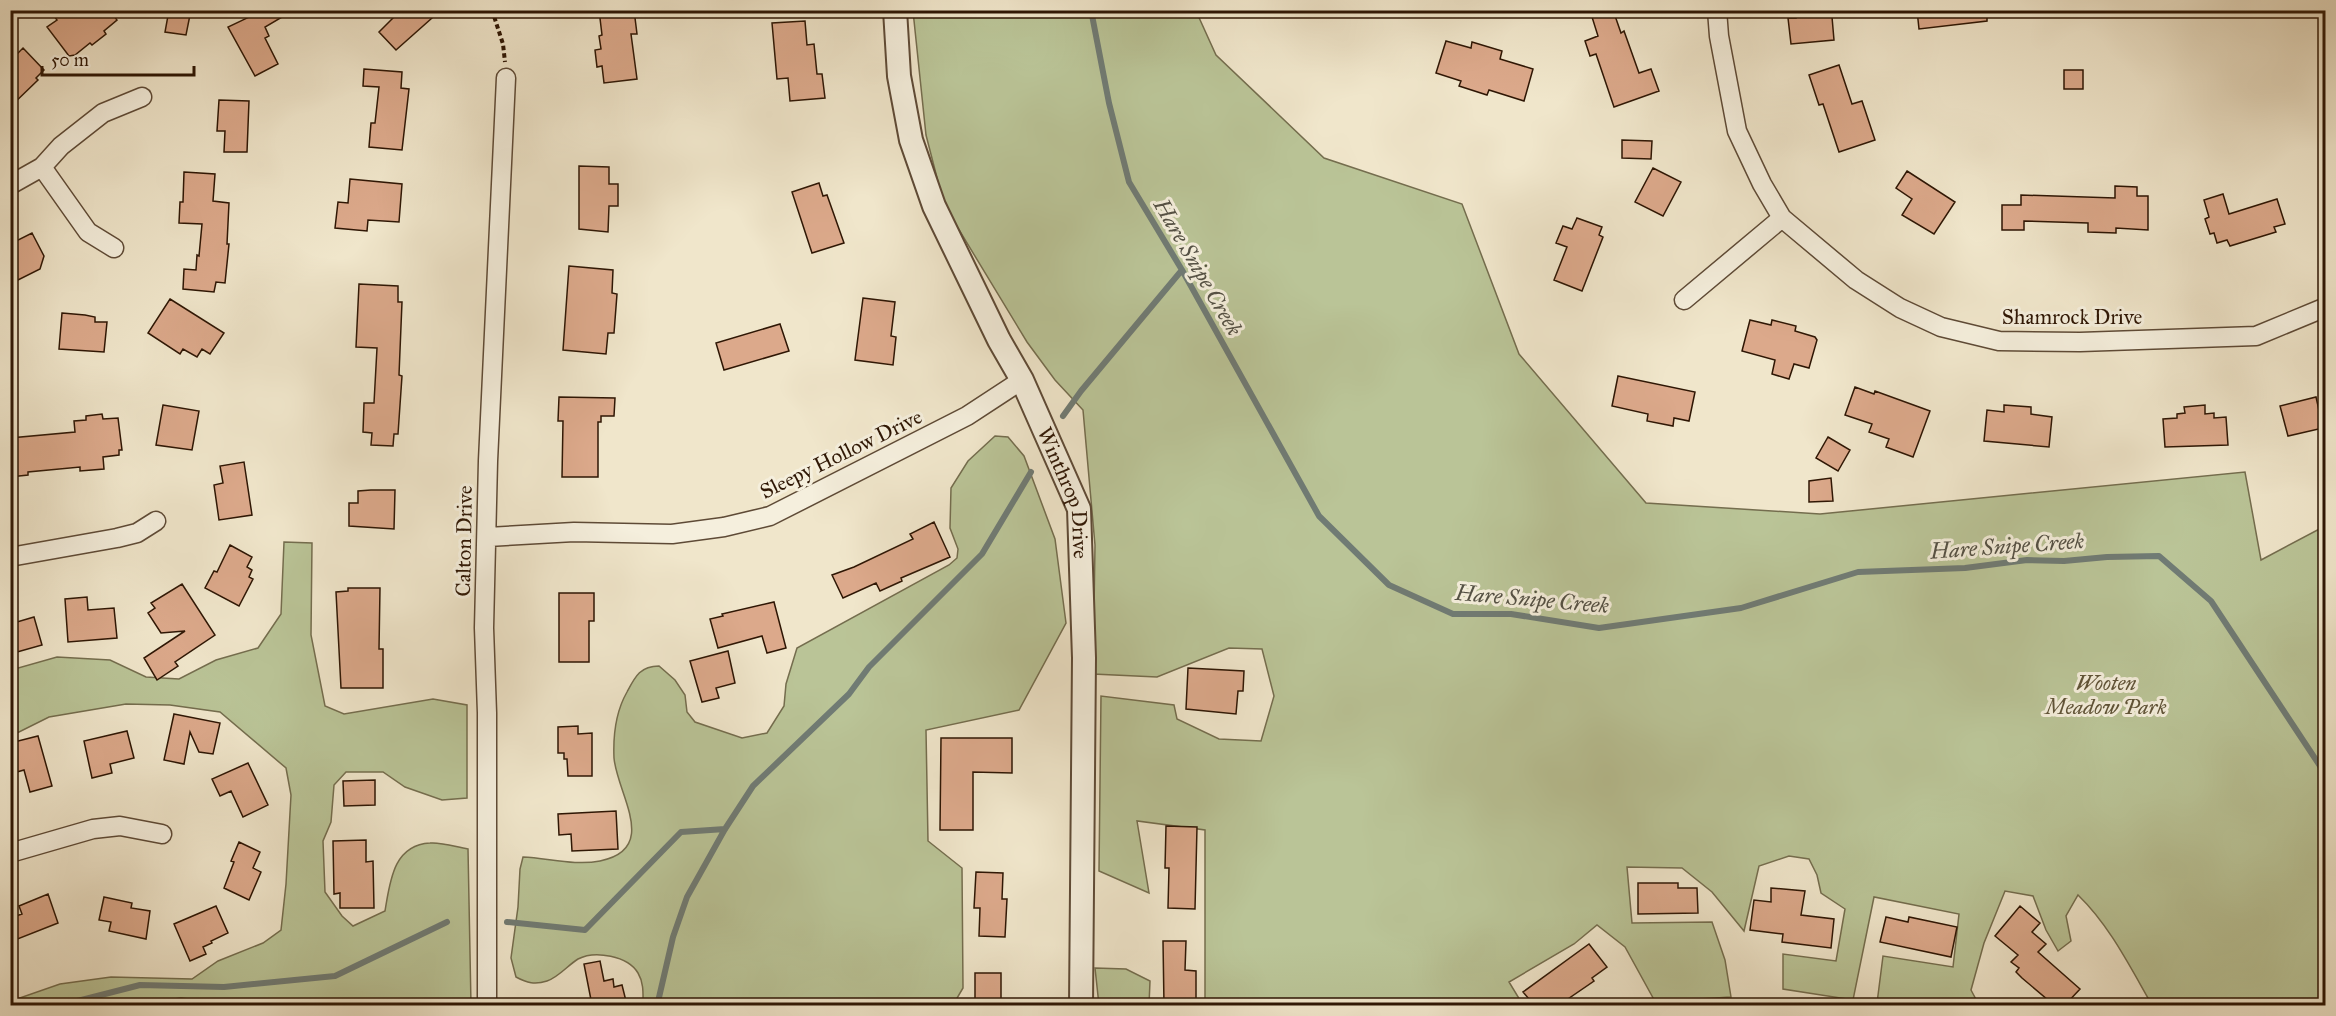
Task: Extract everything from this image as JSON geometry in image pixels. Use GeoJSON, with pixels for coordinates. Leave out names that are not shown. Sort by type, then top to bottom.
{"type":"FeatureCollection","features":[{"type":"Feature","properties":{"kind":"street","name":"Winthrop Drive"},"geometry":{"type":"LineString","coordinates":[[895,10],[899,76],[914,149],[934,206],[999,340],[1022,380],[1079,509],[1084,658],[1081,1005]]}},
{"type":"Feature","properties":{"kind":"street","name":"Shamrock Drive"},"geometry":{"type":"LineString","coordinates":[[1717,10],[1719,36],[1737,131],[1762,184],[1782,218],[1856,280],[1900,308],[1941,327],[1999,341],[2080,342],[2256,336],[2325,307]]}},
{"type":"Feature","properties":{"kind":"street","name":"Calton Drive"},"geometry":{"type":"LineString","coordinates":[[487,1005],[487,713],[484,627],[488,537],[488,461],[506,78]]}},
{"type":"Feature","properties":{"kind":"street"},"geometry":{"type":"LineString","coordinates":[[10,185],[42,167],[61,146],[103,113],[142,97]]}},
{"type":"Feature","properties":{"kind":"street"},"geometry":{"type":"LineString","coordinates":[[42,167],[88,232],[114,248]]}},
{"type":"Feature","properties":{"kind":"street"},"geometry":{"type":"LineString","coordinates":[[1684,300],[1782,218]]}},
{"type":"Feature","properties":{"kind":"street","name":"Sleepy Hollow Drive"},"geometry":{"type":"LineString","coordinates":[[488,537],[574,532],[672,534],[724,527],[770,516],[967,416],[1022,380]]}},
{"type":"Feature","properties":{"kind":"street"},"geometry":{"type":"LineString","coordinates":[[10,556],[117,538],[137,533],[156,521]]}},
{"type":"Feature","properties":{"kind":"street"},"geometry":{"type":"LineString","coordinates":[[10,854],[93,829],[120,826],[162,834]]}},
{"type":"Feature","properties":{"kind":"path"},"geometry":{"type":"LineString","coordinates":[[492,10],[503,44],[506,78]]}},
{"type":"Feature","properties":{"kind":"green space","name":"Wooten Meadow Park"},"geometry":{"type":"Polygon","coordinates":[[[913,11],[1196,11],[1216,55],[1324,158],[1462,204],[1519,354],[1646,503],[1820,514],[2245,472],[2261,560],[2325,526],[2325,1005],[2152,1005],[2110,933],[2078,895],[2066,916],[2071,941],[2058,951],[2046,930],[2033,896],[2005,891],[1984,943],[1971,990],[1979,1005],[1884,1006],[1877,1003],[1883,956],[1953,967],[1959,914],[1874,897],[1853,1000],[1783,989],[1783,954],[1836,961],[1845,909],[1821,893],[1817,875],[1809,859],[1789,856],[1759,866],[1744,931],[1712,892],[1682,868],[1627,867],[1632,923],[1712,922],[1725,960],[1731,997],[1684,1000],[1668,1005],[1657,1005],[1625,947],[1597,925],[1574,944],[1509,982],[1523,1005],[1205,1005],[1205,830],[1137,821],[1149,893],[1099,871],[1101,696],[1174,705],[1177,719],[1219,739],[1261,741],[1274,696],[1262,649],[1229,648],[1157,677],[1093,674],[1095,545],[1083,410],[1055,380],[1027,342],[944,205],[926,135],[913,11]]]}},
{"type":"Feature","properties":{"kind":"green space"},"geometry":{"type":"Polygon","coordinates":[[[995,436],[1008,437],[1024,456],[1055,539],[1066,623],[1019,710],[926,730],[928,841],[962,868],[963,988],[953,1005],[643,1005],[643,989],[638,973],[627,962],[602,955],[585,956],[578,959],[556,977],[543,982],[531,983],[516,977],[511,958],[523,857],[571,862],[600,861],[618,855],[628,845],[632,833],[631,818],[617,772],[614,741],[620,708],[639,673],[647,668],[659,666],[675,680],[685,695],[687,712],[695,722],[742,738],[767,733],[784,706],[786,684],[797,648],[949,565],[957,558],[958,549],[950,528],[951,488],[968,461],[995,436]]]}},
{"type":"Feature","properties":{"kind":"green space"},"geometry":{"type":"Polygon","coordinates":[[[284,542],[312,543],[311,635],[325,706],[344,714],[433,699],[467,705],[467,798],[442,800],[405,787],[383,772],[346,772],[334,785],[331,822],[323,841],[325,892],[342,916],[353,926],[385,911],[392,877],[401,858],[408,850],[430,843],[468,849],[471,1005],[221,1006],[212,1002],[181,998],[125,1006],[11,1005],[11,1001],[60,984],[111,977],[192,979],[218,961],[263,943],[281,930],[291,795],[286,768],[220,712],[170,705],[126,704],[49,717],[11,736],[11,670],[57,657],[110,660],[146,677],[179,679],[216,660],[258,648],[281,614],[284,542]]]}},
{"type":"Feature","properties":{"kind":"green space"},"geometry":{"type":"Polygon","coordinates":[[[1095,968],[1126,969],[1150,981],[1149,1005],[1099,1005],[1095,968]]]}},
{"type":"Feature","properties":{"kind":"building"},"geometry":{"type":"Polygon","coordinates":[[[50,10],[110,10],[117,20],[104,31],[106,34],[92,45],[90,43],[75,55],[69,56],[47,27],[57,20],[50,10]]]}},
{"type":"Feature","properties":{"kind":"building"},"geometry":{"type":"Polygon","coordinates":[[[169,10],[191,10],[186,35],[165,32],[169,10]]]}},
{"type":"Feature","properties":{"kind":"building"},"geometry":{"type":"Polygon","coordinates":[[[264,10],[294,10],[265,27],[269,36],[265,38],[278,64],[255,76],[228,27],[264,10]]]}},
{"type":"Feature","properties":{"kind":"building"},"geometry":{"type":"Polygon","coordinates":[[[401,10],[441,10],[396,50],[379,32],[401,10]]]}},
{"type":"Feature","properties":{"kind":"building"},"geometry":{"type":"Polygon","coordinates":[[[599,10],[634,10],[637,34],[631,34],[637,79],[604,83],[602,66],[597,67],[595,50],[601,49],[599,10]]]}},
{"type":"Feature","properties":{"kind":"building"},"geometry":{"type":"Polygon","coordinates":[[[1613,10],[1621,33],[1624,31],[1639,73],[1651,69],[1659,91],[1614,107],[1596,54],[1590,56],[1585,41],[1598,36],[1592,17],[1613,10]]]}},
{"type":"Feature","properties":{"kind":"building"},"geometry":{"type":"Polygon","coordinates":[[[1795,10],[1826,10],[1826,17],[1832,17],[1834,40],[1791,44],[1788,18],[1796,18],[1795,10]]]}},
{"type":"Feature","properties":{"kind":"building"},"geometry":{"type":"Polygon","coordinates":[[[1917,10],[1987,10],[1987,21],[1919,29],[1917,10]]]}},
{"type":"Feature","properties":{"kind":"building"},"geometry":{"type":"Polygon","coordinates":[[[805,21],[807,45],[814,44],[817,74],[822,74],[825,98],[790,101],[788,78],[777,79],[772,23],[805,21]]]}},
{"type":"Feature","properties":{"kind":"building"},"geometry":{"type":"Polygon","coordinates":[[[1446,41],[1471,48],[1472,42],[1502,51],[1500,59],[1533,69],[1524,101],[1489,90],[1487,95],[1459,86],[1461,81],[1436,73],[1446,41]]]}},
{"type":"Feature","properties":{"kind":"building"},"geometry":{"type":"Polygon","coordinates":[[[23,48],[44,70],[36,78],[38,80],[10,107],[10,61],[23,48]]]}},
{"type":"Feature","properties":{"kind":"building"},"geometry":{"type":"Polygon","coordinates":[[[1839,65],[1852,104],[1862,101],[1875,140],[1839,152],[1823,104],[1819,105],[1809,75],[1839,65]]]}},
{"type":"Feature","properties":{"kind":"building"},"geometry":{"type":"Polygon","coordinates":[[[364,69],[402,72],[401,88],[409,89],[402,150],[369,147],[371,123],[375,123],[379,87],[363,86],[364,69]]]}},
{"type":"Feature","properties":{"kind":"building"},"geometry":{"type":"Polygon","coordinates":[[[2064,70],[2083,70],[2083,89],[2064,89],[2064,70]]]}},
{"type":"Feature","properties":{"kind":"building"},"geometry":{"type":"Polygon","coordinates":[[[219,100],[249,101],[247,152],[224,152],[225,131],[217,131],[219,100]]]}},
{"type":"Feature","properties":{"kind":"building"},"geometry":{"type":"Polygon","coordinates":[[[1622,140],[1652,141],[1651,159],[1622,158],[1622,140]]]}},
{"type":"Feature","properties":{"kind":"building"},"geometry":{"type":"Polygon","coordinates":[[[579,166],[609,167],[609,184],[618,184],[618,206],[609,206],[608,232],[579,229],[579,166]]]}},
{"type":"Feature","properties":{"kind":"building"},"geometry":{"type":"Polygon","coordinates":[[[1653,168],[1681,182],[1663,216],[1635,202],[1653,168]]]}},
{"type":"Feature","properties":{"kind":"building"},"geometry":{"type":"Polygon","coordinates":[[[1907,171],[1955,202],[1934,234],[1902,215],[1912,199],[1896,188],[1907,171]]]}},
{"type":"Feature","properties":{"kind":"building"},"geometry":{"type":"Polygon","coordinates":[[[184,172],[215,174],[213,201],[229,203],[227,244],[229,244],[225,283],[216,282],[214,292],[183,289],[184,269],[196,270],[202,224],[179,223],[180,202],[183,202],[184,172]]]}},
{"type":"Feature","properties":{"kind":"building"},"geometry":{"type":"Polygon","coordinates":[[[350,179],[402,184],[399,222],[368,220],[367,231],[335,228],[338,202],[348,203],[350,179]]]}},
{"type":"Feature","properties":{"kind":"building"},"geometry":{"type":"Polygon","coordinates":[[[819,183],[823,196],[827,195],[844,243],[812,253],[792,192],[819,183]]]}},
{"type":"Feature","properties":{"kind":"building"},"geometry":{"type":"Polygon","coordinates":[[[2115,186],[2137,187],[2137,196],[2148,196],[2148,230],[2116,228],[2116,233],[2088,232],[2088,223],[2024,221],[2024,230],[2002,230],[2002,205],[2021,205],[2021,195],[2115,198],[2115,186]]]}},
{"type":"Feature","properties":{"kind":"building"},"geometry":{"type":"Polygon","coordinates":[[[2223,194],[2229,214],[2277,199],[2285,224],[2274,227],[2276,232],[2230,246],[2227,240],[2217,243],[2214,233],[2210,234],[2205,219],[2209,217],[2204,200],[2223,194]]]}},
{"type":"Feature","properties":{"kind":"building"},"geometry":{"type":"Polygon","coordinates":[[[1577,218],[1602,227],[1599,235],[1603,237],[1582,291],[1554,280],[1567,247],[1556,243],[1563,226],[1572,229],[1577,218]]]}},
{"type":"Feature","properties":{"kind":"building"},"geometry":{"type":"Polygon","coordinates":[[[32,233],[44,256],[40,269],[10,284],[10,253],[17,250],[14,242],[32,233]]]}},
{"type":"Feature","properties":{"kind":"building"},"geometry":{"type":"Polygon","coordinates":[[[569,266],[613,270],[612,293],[617,294],[614,333],[608,333],[606,354],[563,350],[569,266]]]}},
{"type":"Feature","properties":{"kind":"building"},"geometry":{"type":"Polygon","coordinates":[[[359,284],[398,286],[398,302],[402,302],[399,375],[402,376],[398,434],[394,434],[393,446],[371,445],[372,433],[363,432],[364,403],[374,403],[377,348],[356,347],[359,284]]]}},
{"type":"Feature","properties":{"kind":"building"},"geometry":{"type":"Polygon","coordinates":[[[863,298],[895,302],[891,336],[896,337],[893,365],[855,360],[863,298]]]}},
{"type":"Feature","properties":{"kind":"building"},"geometry":{"type":"Polygon","coordinates":[[[170,299],[224,333],[210,354],[202,349],[197,357],[183,349],[180,354],[148,333],[170,299]]]}},
{"type":"Feature","properties":{"kind":"building"},"geometry":{"type":"Polygon","coordinates":[[[62,313],[95,317],[95,322],[107,322],[104,352],[59,349],[62,313]]]}},
{"type":"Feature","properties":{"kind":"building"},"geometry":{"type":"Polygon","coordinates":[[[1750,320],[1771,325],[1772,320],[1796,326],[1795,331],[1815,337],[1817,340],[1809,368],[1794,364],[1789,379],[1772,374],[1775,360],[1742,351],[1750,320]]]}},
{"type":"Feature","properties":{"kind":"building"},"geometry":{"type":"Polygon","coordinates":[[[780,324],[789,351],[724,370],[716,343],[780,324]]]}},
{"type":"Feature","properties":{"kind":"building"},"geometry":{"type":"Polygon","coordinates":[[[1618,376],[1695,392],[1689,421],[1674,418],[1673,426],[1647,421],[1648,414],[1612,406],[1618,376]]]}},
{"type":"Feature","properties":{"kind":"building"},"geometry":{"type":"Polygon","coordinates":[[[1855,387],[1874,394],[1875,391],[1930,411],[1913,457],[1886,447],[1889,439],[1869,432],[1872,424],[1845,415],[1855,387]]]}},
{"type":"Feature","properties":{"kind":"building"},"geometry":{"type":"Polygon","coordinates":[[[559,397],[615,398],[614,416],[601,416],[601,422],[598,422],[598,477],[562,477],[563,421],[558,421],[559,397]]]}},
{"type":"Feature","properties":{"kind":"building"},"geometry":{"type":"Polygon","coordinates":[[[2316,397],[2323,428],[2288,436],[2280,406],[2316,397]]]}},
{"type":"Feature","properties":{"kind":"building"},"geometry":{"type":"Polygon","coordinates":[[[163,405],[199,411],[192,450],[156,445],[163,405]]]}},
{"type":"Feature","properties":{"kind":"building"},"geometry":{"type":"Polygon","coordinates":[[[2004,405],[2031,407],[2031,414],[2052,417],[2049,447],[1984,441],[1987,410],[2004,412],[2004,405]]]}},
{"type":"Feature","properties":{"kind":"building"},"geometry":{"type":"Polygon","coordinates":[[[2205,405],[2205,414],[2214,413],[2214,418],[2226,417],[2228,445],[2165,447],[2163,419],[2177,418],[2177,414],[2185,413],[2184,407],[2205,405]]]}},
{"type":"Feature","properties":{"kind":"building"},"geometry":{"type":"Polygon","coordinates":[[[102,414],[103,419],[118,418],[122,450],[119,450],[119,455],[103,457],[104,469],[80,471],[80,467],[28,472],[28,475],[10,477],[10,438],[75,432],[74,421],[86,420],[86,416],[102,414]]]}},
{"type":"Feature","properties":{"kind":"building"},"geometry":{"type":"Polygon","coordinates":[[[1828,437],[1850,450],[1838,471],[1816,458],[1828,437]]]}},
{"type":"Feature","properties":{"kind":"building"},"geometry":{"type":"Polygon","coordinates":[[[244,462],[252,515],[219,520],[214,485],[223,483],[220,466],[244,462]]]}},
{"type":"Feature","properties":{"kind":"building"},"geometry":{"type":"Polygon","coordinates":[[[1831,478],[1833,501],[1809,502],[1809,481],[1831,478]]]}},
{"type":"Feature","properties":{"kind":"building"},"geometry":{"type":"Polygon","coordinates":[[[395,490],[394,529],[349,526],[349,503],[358,503],[358,491],[395,490]]]}},
{"type":"Feature","properties":{"kind":"building"},"geometry":{"type":"Polygon","coordinates":[[[934,522],[950,557],[901,578],[902,581],[880,591],[876,583],[843,598],[832,575],[913,539],[910,534],[934,522]]]}},
{"type":"Feature","properties":{"kind":"building"},"geometry":{"type":"Polygon","coordinates":[[[230,545],[252,557],[247,567],[252,570],[249,577],[253,579],[239,606],[205,588],[214,571],[217,572],[230,545]]]}},
{"type":"Feature","properties":{"kind":"building"},"geometry":{"type":"Polygon","coordinates":[[[182,584],[215,635],[175,662],[178,666],[157,680],[144,658],[185,631],[161,633],[148,613],[155,608],[151,603],[182,584]]]}},
{"type":"Feature","properties":{"kind":"building"},"geometry":{"type":"Polygon","coordinates":[[[348,588],[380,588],[379,649],[383,649],[383,688],[341,688],[336,592],[348,591],[348,588]]]}},
{"type":"Feature","properties":{"kind":"building"},"geometry":{"type":"Polygon","coordinates":[[[559,593],[594,593],[594,621],[589,621],[589,662],[559,662],[559,593]]]}},
{"type":"Feature","properties":{"kind":"building"},"geometry":{"type":"Polygon","coordinates":[[[87,597],[88,610],[114,608],[117,638],[68,642],[65,599],[87,597]]]}},
{"type":"Feature","properties":{"kind":"building"},"geometry":{"type":"Polygon","coordinates":[[[774,602],[786,648],[767,653],[762,636],[718,648],[710,619],[774,602]]]}},
{"type":"Feature","properties":{"kind":"building"},"geometry":{"type":"Polygon","coordinates":[[[34,617],[42,645],[10,654],[10,624],[34,617]]]}},
{"type":"Feature","properties":{"kind":"building"},"geometry":{"type":"Polygon","coordinates":[[[728,651],[735,683],[716,688],[719,698],[702,702],[690,661],[728,651]]]}},
{"type":"Feature","properties":{"kind":"building"},"geometry":{"type":"Polygon","coordinates":[[[1188,668],[1244,671],[1243,691],[1238,691],[1236,714],[1186,709],[1188,668]]]}},
{"type":"Feature","properties":{"kind":"building"},"geometry":{"type":"Polygon","coordinates":[[[174,714],[220,723],[213,754],[199,752],[190,732],[184,764],[164,760],[174,714]]]}},
{"type":"Feature","properties":{"kind":"building"},"geometry":{"type":"Polygon","coordinates":[[[578,726],[578,734],[592,733],[592,776],[568,776],[567,759],[564,759],[564,753],[558,753],[558,727],[578,726]]]}},
{"type":"Feature","properties":{"kind":"building"},"geometry":{"type":"Polygon","coordinates":[[[127,731],[134,758],[110,764],[112,773],[92,778],[84,741],[127,731]]]}},
{"type":"Feature","properties":{"kind":"building"},"geometry":{"type":"Polygon","coordinates":[[[38,736],[52,786],[30,792],[24,770],[10,774],[10,743],[38,736]]]}},
{"type":"Feature","properties":{"kind":"building"},"geometry":{"type":"Polygon","coordinates":[[[941,738],[1012,738],[1012,773],[973,772],[973,830],[940,830],[941,738]]]}},
{"type":"Feature","properties":{"kind":"building"},"geometry":{"type":"Polygon","coordinates":[[[248,763],[268,805],[243,817],[231,791],[220,796],[212,779],[248,763]]]}},
{"type":"Feature","properties":{"kind":"building"},"geometry":{"type":"Polygon","coordinates":[[[375,780],[375,805],[344,806],[343,781],[375,780]]]}},
{"type":"Feature","properties":{"kind":"building"},"geometry":{"type":"Polygon","coordinates":[[[616,811],[618,849],[572,851],[571,834],[559,835],[558,814],[616,811]]]}},
{"type":"Feature","properties":{"kind":"building"},"geometry":{"type":"Polygon","coordinates":[[[1166,826],[1197,827],[1195,909],[1168,908],[1169,868],[1165,868],[1166,826]]]}},
{"type":"Feature","properties":{"kind":"building"},"geometry":{"type":"Polygon","coordinates":[[[366,840],[366,862],[373,861],[374,908],[340,908],[340,893],[334,894],[333,841],[366,840]]]}},
{"type":"Feature","properties":{"kind":"building"},"geometry":{"type":"Polygon","coordinates":[[[239,842],[260,852],[253,868],[261,872],[249,900],[224,888],[239,842]]]}},
{"type":"Feature","properties":{"kind":"building"},"geometry":{"type":"Polygon","coordinates":[[[976,872],[1003,873],[1002,899],[1007,899],[1005,937],[979,936],[980,908],[974,908],[976,872]]]}},
{"type":"Feature","properties":{"kind":"building"},"geometry":{"type":"Polygon","coordinates":[[[1638,883],[1678,883],[1678,888],[1697,888],[1698,913],[1638,914],[1638,883]]]}},
{"type":"Feature","properties":{"kind":"building"},"geometry":{"type":"Polygon","coordinates":[[[1771,888],[1805,891],[1801,915],[1834,919],[1831,948],[1782,942],[1783,934],[1750,930],[1754,900],[1771,902],[1771,888]]]}},
{"type":"Feature","properties":{"kind":"building"},"geometry":{"type":"Polygon","coordinates":[[[48,894],[58,923],[10,942],[10,918],[22,914],[19,906],[48,894]]]}},
{"type":"Feature","properties":{"kind":"building"},"geometry":{"type":"Polygon","coordinates":[[[104,897],[132,903],[131,908],[150,911],[146,939],[109,931],[111,922],[99,920],[104,897]]]}},
{"type":"Feature","properties":{"kind":"building"},"geometry":{"type":"Polygon","coordinates":[[[216,906],[228,933],[203,947],[206,954],[190,961],[174,924],[216,906]]]}},
{"type":"Feature","properties":{"kind":"building"},"geometry":{"type":"Polygon","coordinates":[[[2020,906],[2040,923],[2032,932],[2046,944],[2038,952],[2080,989],[2065,1005],[2054,1005],[2022,978],[2016,972],[2019,968],[2011,962],[2018,955],[1995,936],[2020,906]]]}},
{"type":"Feature","properties":{"kind":"building"},"geometry":{"type":"Polygon","coordinates":[[[1886,917],[1908,922],[1909,917],[1957,927],[1951,957],[1880,942],[1886,917]]]}},
{"type":"Feature","properties":{"kind":"building"},"geometry":{"type":"Polygon","coordinates":[[[1163,941],[1186,941],[1185,970],[1196,971],[1196,1005],[1164,1005],[1163,941]]]}},
{"type":"Feature","properties":{"kind":"building"},"geometry":{"type":"Polygon","coordinates":[[[1589,944],[1607,967],[1592,978],[1594,981],[1559,1005],[1534,1005],[1523,992],[1589,944]]]}},
{"type":"Feature","properties":{"kind":"building"},"geometry":{"type":"Polygon","coordinates":[[[600,961],[604,981],[613,979],[614,987],[622,985],[627,1005],[592,1005],[584,964],[600,961]]]}},
{"type":"Feature","properties":{"kind":"building"},"geometry":{"type":"Polygon","coordinates":[[[975,973],[1001,973],[1001,1005],[975,1005],[975,973]]]}},
{"type":"Feature","properties":{"kind":"waterway","name":"Hare Snipe Creek"},"geometry":{"type":"LineString","coordinates":[[1091,10],[1109,103],[1129,182],[1182,270],[1319,516],[1389,585],[1453,614],[1511,614],[1599,628],[1741,608],[1858,572],[1965,568],[2027,560],[2064,561],[2159,556],[2211,601],[2326,775]]}},
{"type":"Feature","properties":{"kind":"waterway"},"geometry":{"type":"LineString","coordinates":[[1063,416],[1081,391],[1182,270]]}},
{"type":"Feature","properties":{"kind":"waterway"},"geometry":{"type":"LineString","coordinates":[[657,1006],[673,937],[687,897],[725,829],[753,786],[849,694],[869,667],[982,554],[1031,472]]}},
{"type":"Feature","properties":{"kind":"waterway"},"geometry":{"type":"LineString","coordinates":[[507,922],[585,930],[681,832],[725,829]]}},
{"type":"Feature","properties":{"kind":"waterway"},"geometry":{"type":"LineString","coordinates":[[58,1006],[140,985],[224,987],[335,976],[447,922]]}}]}
